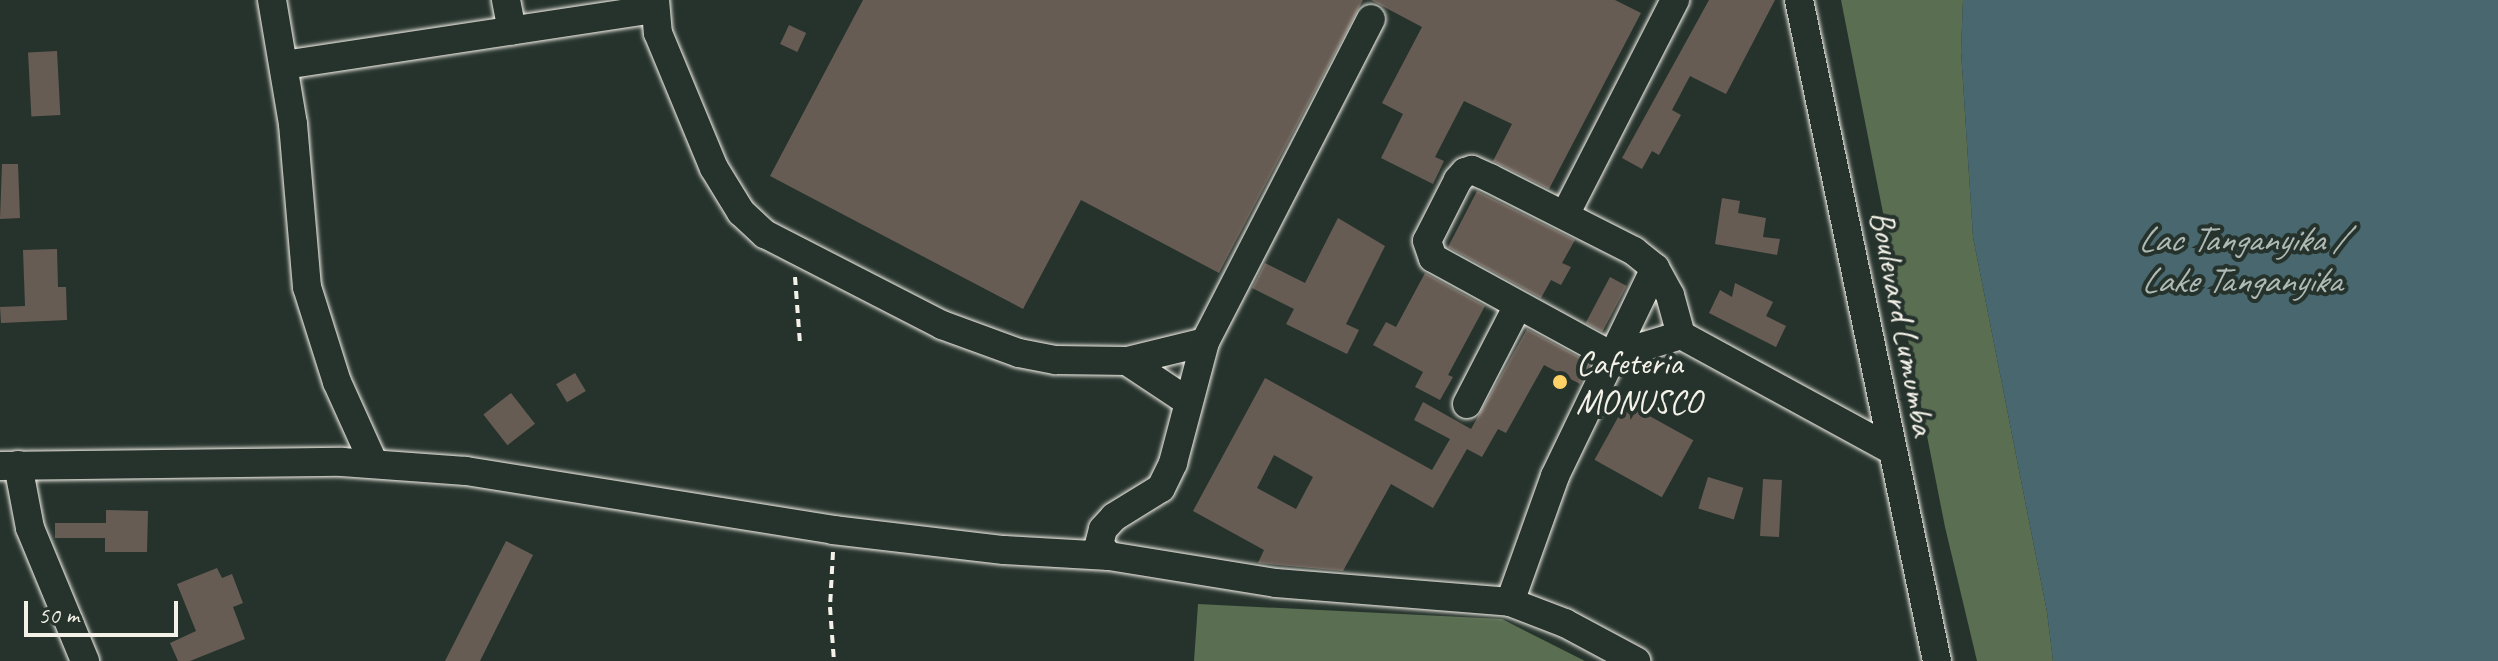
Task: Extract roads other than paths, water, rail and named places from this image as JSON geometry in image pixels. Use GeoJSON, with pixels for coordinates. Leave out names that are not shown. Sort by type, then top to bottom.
{"type":"FeatureCollection","features":[{"type":"Feature","properties":{"kind":"street"},"geometry":{"type":"LineString","coordinates":[[272,0],[293,124],[307,287],[337,382],[374,464]]}},
{"type":"Feature","properties":{"kind":"street"},"geometry":{"type":"LineString","coordinates":[[506,0],[512,30]]}},
{"type":"Feature","properties":{"kind":"street"},"geometry":{"type":"LineString","coordinates":[[1565,215],[1675,0]]}},
{"type":"Feature","properties":{"kind":"street","name":"Boulevard Lumumba"},"geometry":{"type":"LineString","coordinates":[[1799,0],[1937,661]]}},
{"type":"Feature","properties":{"kind":"street"},"geometry":{"type":"LineString","coordinates":[[284,65],[512,30],[654,4],[663,46],[714,168],[741,212],[765,234],[942,325],[1019,353],[1056,360],[1127,361],[1205,342]]}},
{"type":"Feature","properties":{"kind":"street"},"geometry":{"type":"LineString","coordinates":[[1109,556],[1099,545],[1103,529],[1114,517],[1161,488],[1173,463],[1205,342],[1371,19]]}},
{"type":"Feature","properties":{"kind":"street"},"geometry":{"type":"LineString","coordinates":[[1681,335],[1670,295],[1655,268],[1634,251],[1472,170],[1465,172],[1458,180],[1427,241],[1433,258],[1517,307],[1612,356],[1681,335],[1892,450]]}},
{"type":"Feature","properties":{"kind":"street"},"geometry":{"type":"LineString","coordinates":[[1510,602],[1555,476],[1655,268]]}},
{"type":"Feature","properties":{"kind":"street"},"geometry":{"type":"LineString","coordinates":[[1467,404],[1517,307]]}},
{"type":"Feature","properties":{"kind":"street"},"geometry":{"type":"LineString","coordinates":[[1127,361],[1187,401]]}},
{"type":"Feature","properties":{"kind":"street"},"geometry":{"type":"LineString","coordinates":[[85,661],[30,528],[9,466],[374,464],[466,471],[833,530],[1004,550],[1109,556],[1276,583],[1510,602],[1565,623],[1636,661]]}},
{"type":"Feature","properties":{"kind":"water","name":"Lac Tanganyika / Lake Tanganyika"},"geometry":{"type":"Polygon","coordinates":[[[1963,0],[2498,0],[2498,661],[2053,661],[2047,612],[1973,237],[1961,51],[1963,0]]]}},
{"type":"Feature","properties":{"kind":"place","name":"Cafeteria MONUSCO"},"geometry":{"type":"Point","coordinates":[1560,382]}}]}
